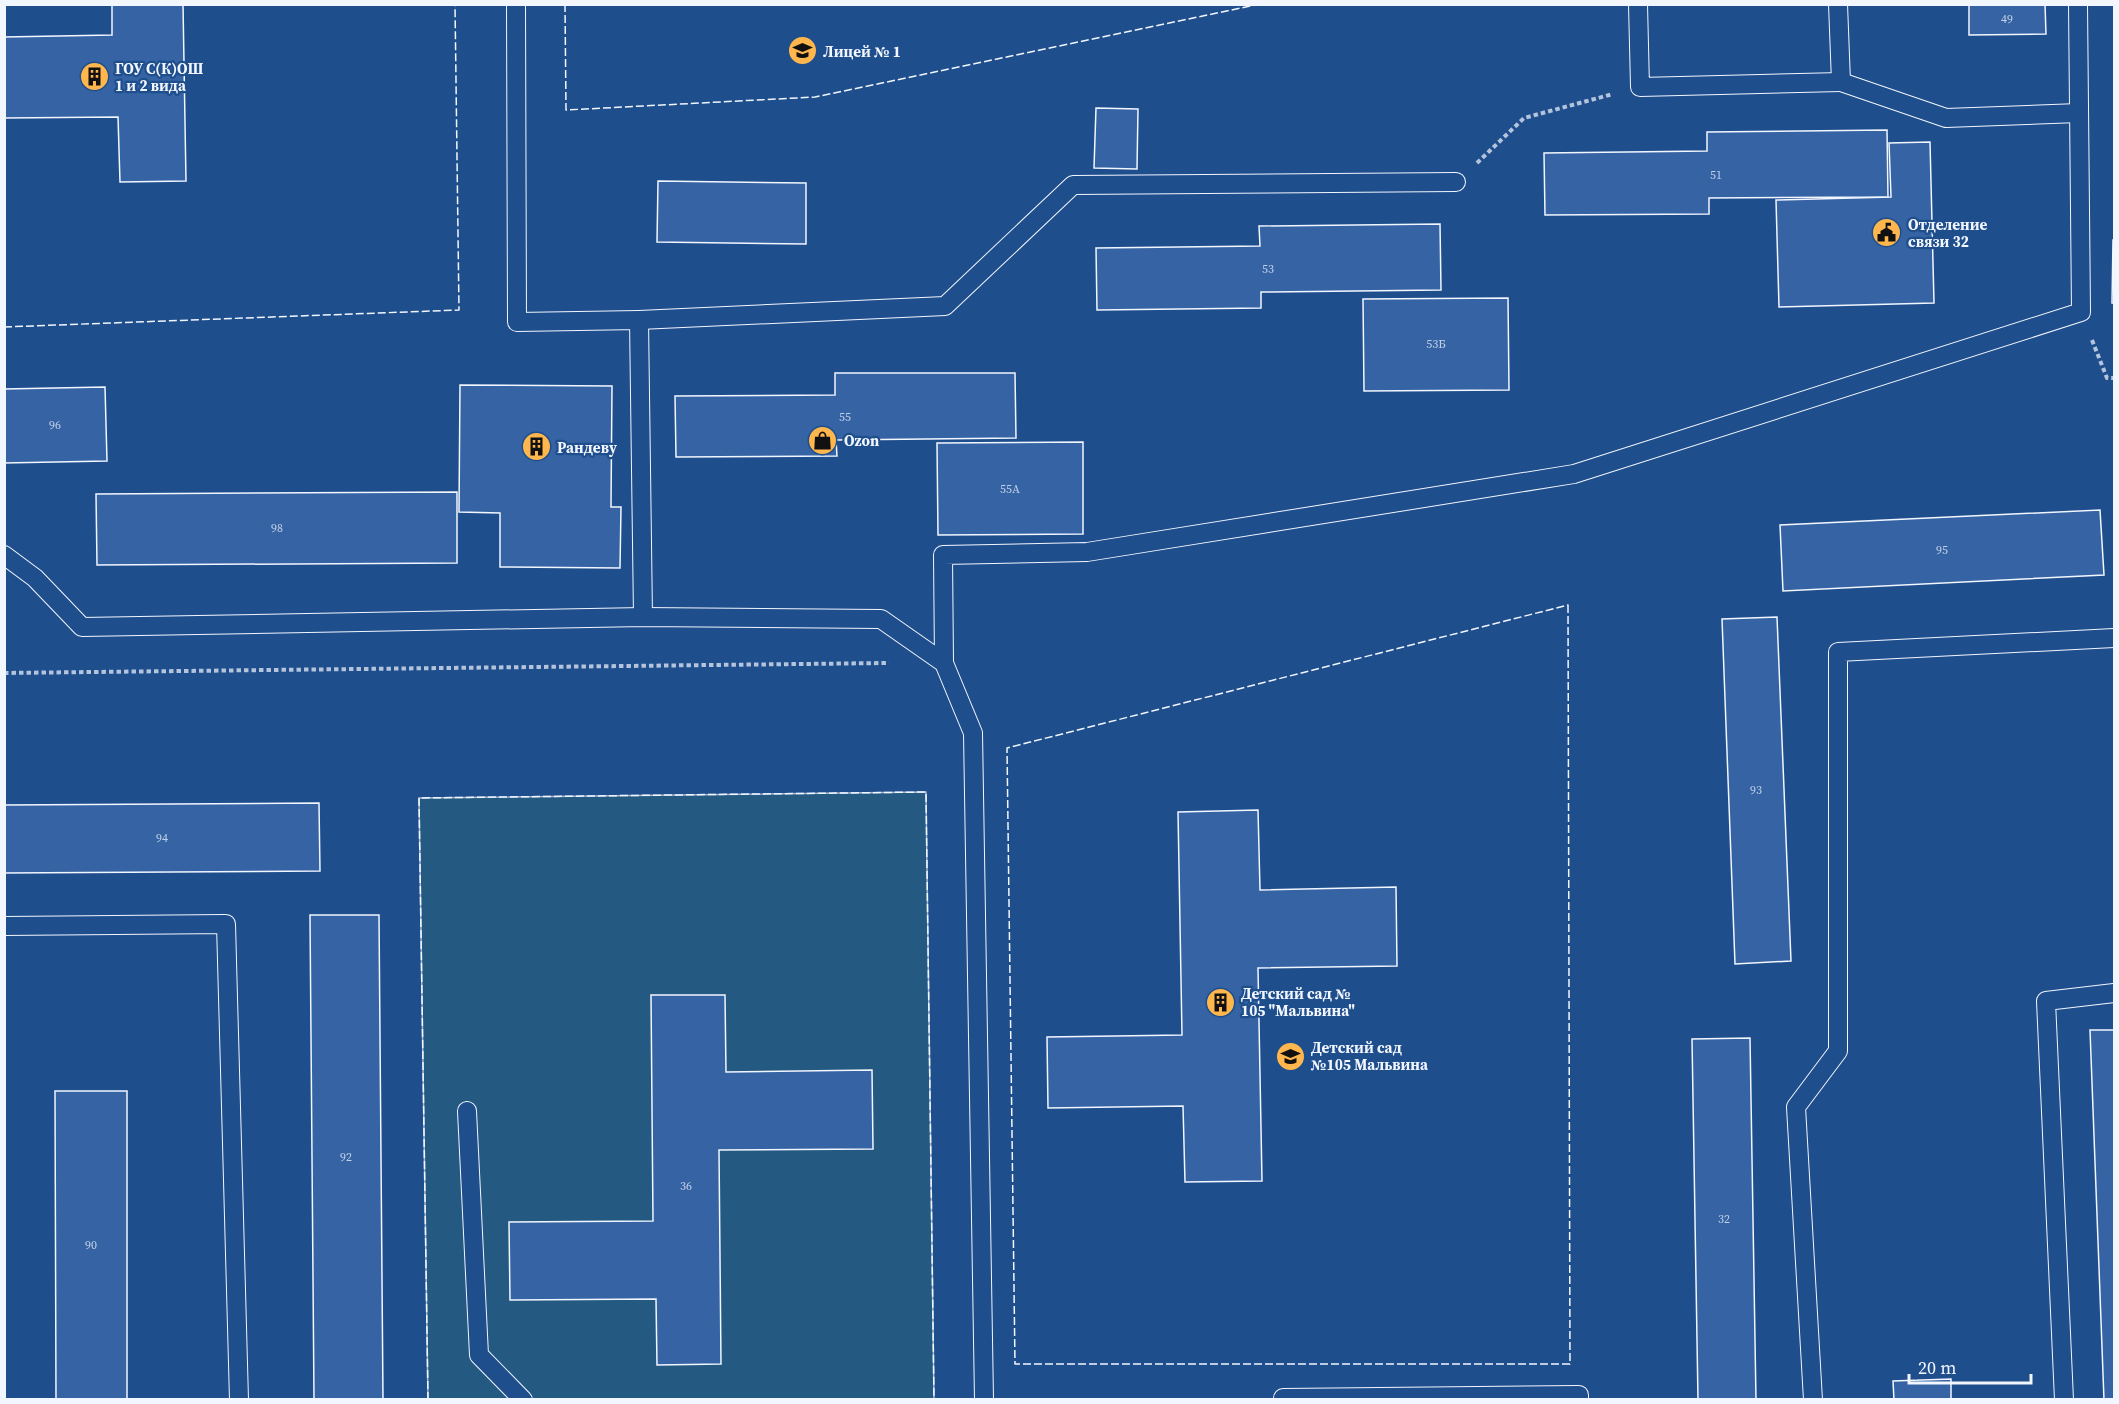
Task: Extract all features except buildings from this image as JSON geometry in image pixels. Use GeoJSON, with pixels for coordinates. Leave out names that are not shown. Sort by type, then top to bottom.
{"type":"FeatureCollection","features":[{"type":"Feature","properties":{"kind":"lane"},"geometry":{"type":"LineString","coordinates":[[516,4],[517,322],[639,320],[945,306],[1073,185],[1456,182]]}},
{"type":"Feature","properties":{"kind":"lane"},"geometry":{"type":"LineString","coordinates":[[1638,4],[1640,87],[1841,82],[1946,118],[2079,113]]}},
{"type":"Feature","properties":{"kind":"lane"},"geometry":{"type":"LineString","coordinates":[[1838,4],[1841,82]]}},
{"type":"Feature","properties":{"kind":"lane"},"geometry":{"type":"LineString","coordinates":[[984,1400],[973,734],[944,663],[943,555],[1087,552],[1574,474],[2081,312],[2078,4]]}},
{"type":"Feature","properties":{"kind":"lane"},"geometry":{"type":"LineString","coordinates":[[639,320],[643,617]]}},
{"type":"Feature","properties":{"kind":"lane"},"geometry":{"type":"LineString","coordinates":[[4,555],[34,578],[82,627],[643,617],[881,619],[944,663]]}},
{"type":"Feature","properties":{"kind":"lane"},"geometry":{"type":"LineString","coordinates":[[1813,1400],[1796,1107],[1838,1051],[1838,652],[2115,638]]}},
{"type":"Feature","properties":{"kind":"lane"},"geometry":{"type":"LineString","coordinates":[[4,926],[226,924],[239,1400]]}},
{"type":"Feature","properties":{"kind":"lane"},"geometry":{"type":"LineString","coordinates":[[2064,1400],[2046,1001],[2115,993]]}},
{"type":"Feature","properties":{"kind":"lane"},"geometry":{"type":"LineString","coordinates":[[467,1111],[479,1355],[524,1400]]}},
{"type":"Feature","properties":{"kind":"lane"},"geometry":{"type":"LineString","coordinates":[[1283,1398],[1579,1395],[1579,1400]]}},
{"type":"Feature","properties":{"kind":"path"},"geometry":{"type":"LineString","coordinates":[[1456,182],[1524,118],[1640,87]]}},
{"type":"Feature","properties":{"kind":"path"},"geometry":{"type":"LineString","coordinates":[[2081,312],[2108,378],[2115,378]]}},
{"type":"Feature","properties":{"kind":"path"},"geometry":{"type":"LineString","coordinates":[[4,673],[944,663]]}},
{"type":"Feature","properties":{"kind":"shaded area"},"geometry":{"type":"Polygon","coordinates":[[[926,792],[934,1399],[428,1399],[419,798],[926,792]]]}},
{"type":"Feature","properties":{"kind":"fence"},"geometry":{"type":"LineString","coordinates":[[4,327],[459,310],[455,4]]}},
{"type":"Feature","properties":{"kind":"fence"},"geometry":{"type":"LineString","coordinates":[[565,4],[566,110],[815,97],[1260,4]]}},
{"type":"Feature","properties":{"kind":"fence"},"geometry":{"type":"LineString","coordinates":[[1568,605],[1570,1364],[1015,1364],[1007,748],[1568,605]]}},
{"type":"Feature","properties":{"kind":"fence"},"geometry":{"type":"LineString","coordinates":[[428,1400],[419,798],[926,792],[934,1400]]}},
{"type":"Feature","properties":{"kind":"place","name":"Лицей № 1"},"geometry":{"type":"Point","coordinates":[802,51]}},
{"type":"Feature","properties":{"kind":"place","name":"ГОУ С(К)ОШ 1 и 2 вида"},"geometry":{"type":"Point","coordinates":[94,77]}},
{"type":"Feature","properties":{"kind":"place","name":"Отделение связи 32"},"geometry":{"type":"Point","coordinates":[1887,233]}},
{"type":"Feature","properties":{"kind":"place","name":"Ozon"},"geometry":{"type":"Point","coordinates":[823,440]}},
{"type":"Feature","properties":{"kind":"place","name":"Рандеву"},"geometry":{"type":"Point","coordinates":[536,447]}},
{"type":"Feature","properties":{"kind":"place","name":"Детский сад № 105 \"Мальвина\""},"geometry":{"type":"Point","coordinates":[1220,1002]}},
{"type":"Feature","properties":{"kind":"place","name":"Детский сад №105 Мальвина"},"geometry":{"type":"Point","coordinates":[1290,1056]}}]}
